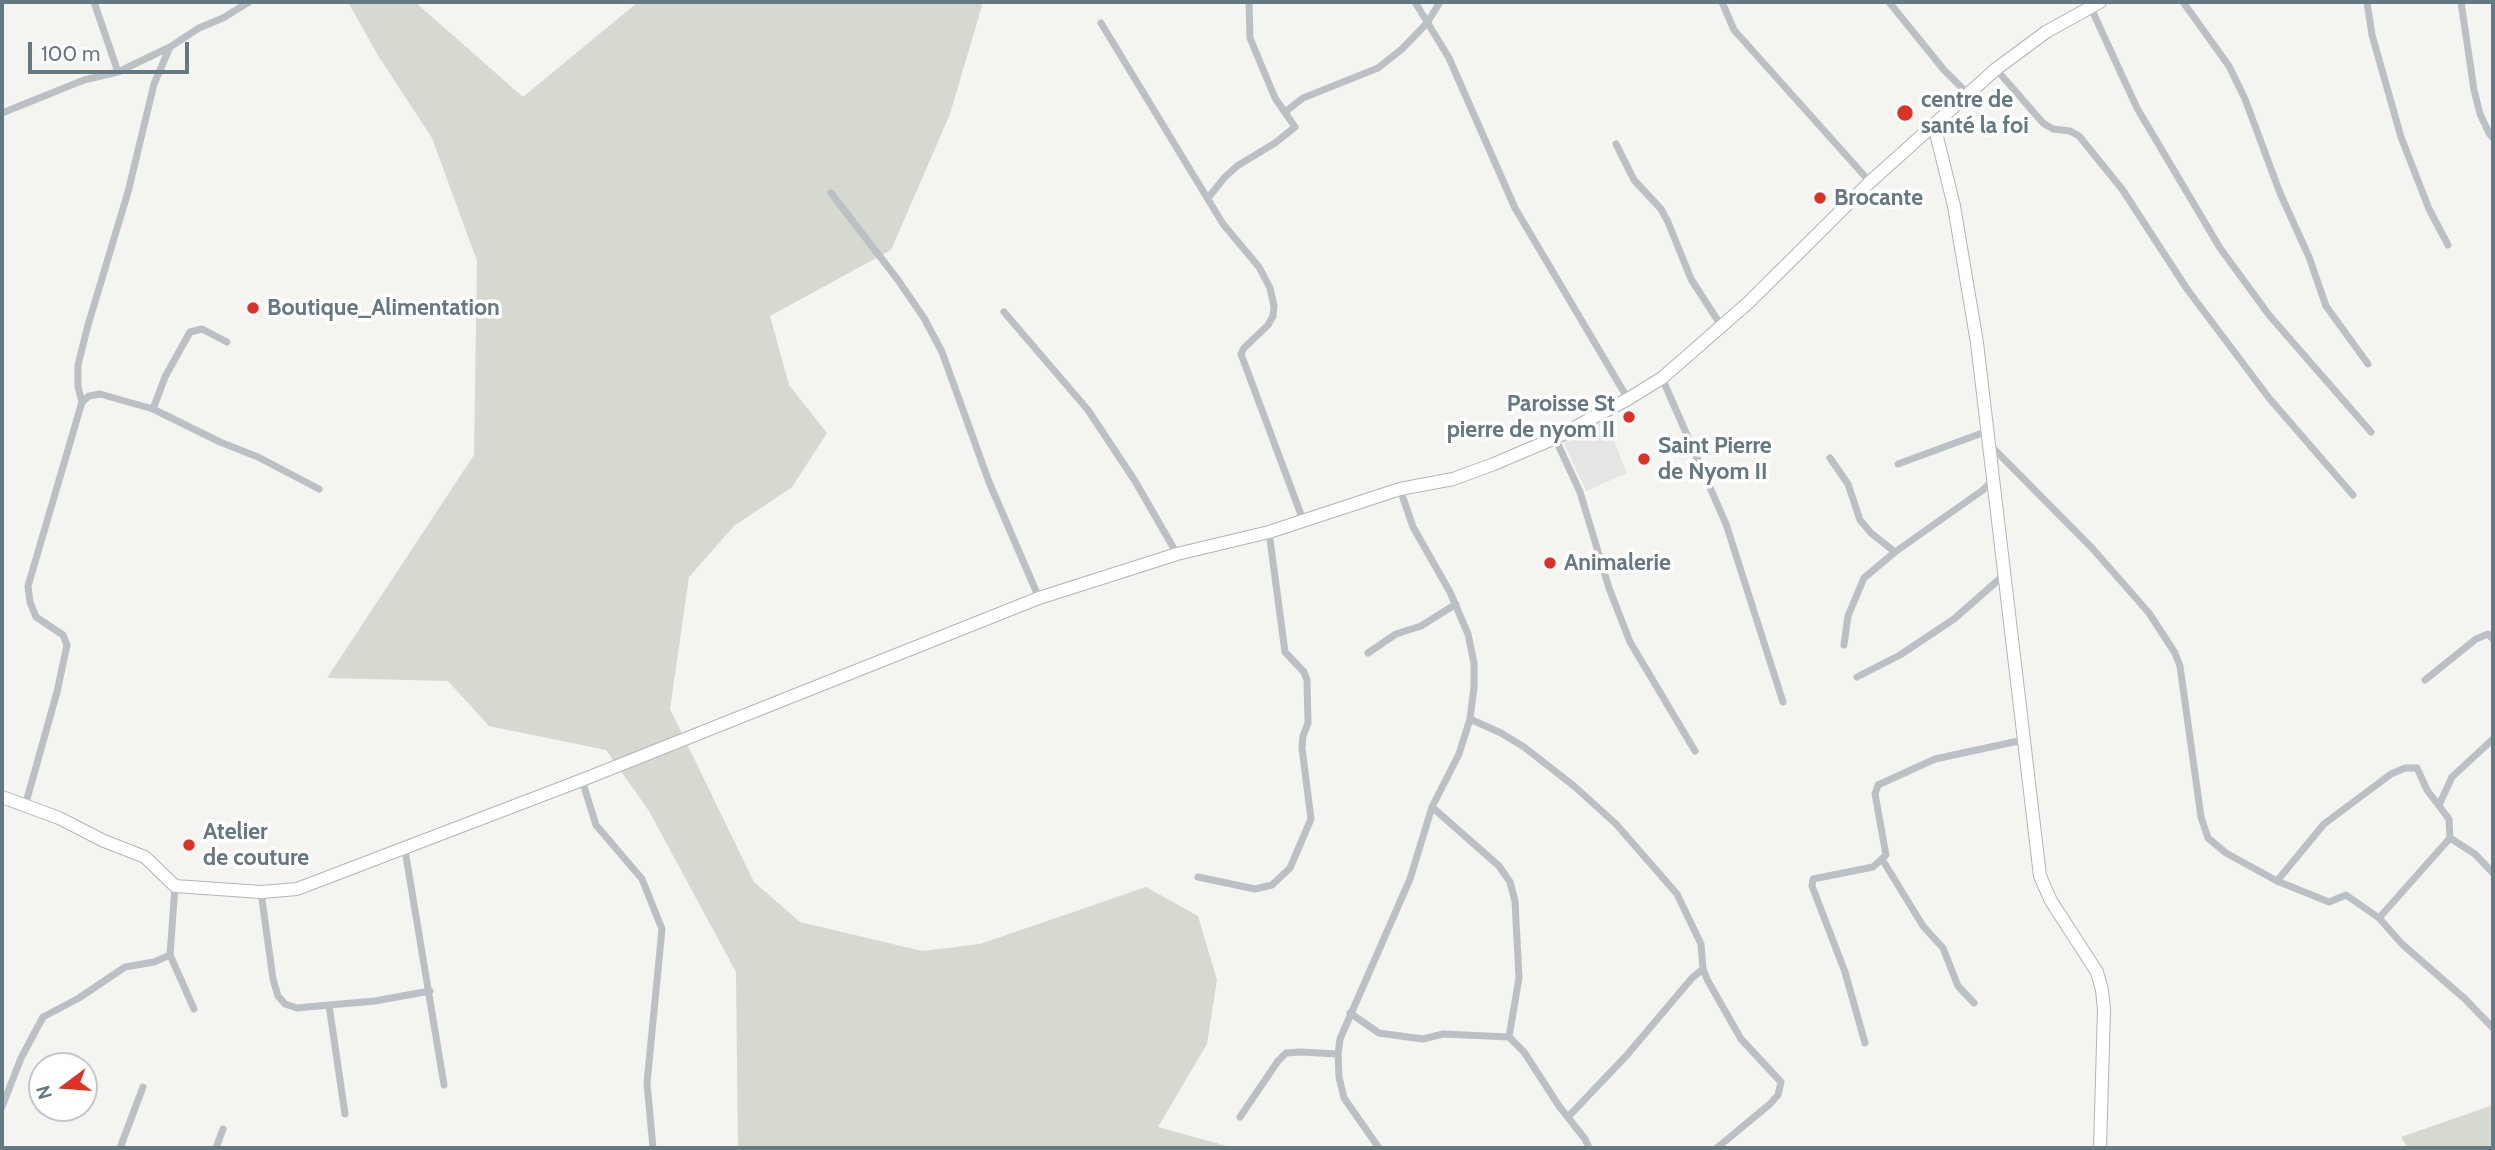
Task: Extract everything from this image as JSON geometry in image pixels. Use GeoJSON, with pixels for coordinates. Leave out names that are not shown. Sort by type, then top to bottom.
{"type":"FeatureCollection","features":[{"type":"Feature","properties":{"kind":"main road"},"geometry":{"type":"LineString","coordinates":[[2,796],[59,818],[104,841],[145,857],[175,887],[261,892],[297,890],[405,850],[1039,598],[1177,554],[1269,531],[1401,489],[1453,479],[1555,438],[1662,378],[1722,327],[1870,182],[1996,69],[2046,32],[2095,4]]}},
{"type":"Feature","properties":{"kind":"main road"},"geometry":{"type":"LineString","coordinates":[[1934,125],[1951,195],[1977,344],[2040,876],[2051,901],[2093,964],[2102,990],[2104,1009],[2100,1148]]}},
{"type":"Feature","properties":{"kind":"street"},"geometry":{"type":"LineString","coordinates":[[94,2],[118,72]]}},
{"type":"Feature","properties":{"kind":"street"},"geometry":{"type":"LineString","coordinates":[[2,113],[84,80],[118,72],[170,47],[199,28],[249,2]]}},
{"type":"Feature","properties":{"kind":"street"},"geometry":{"type":"LineString","coordinates":[[1208,198],[1231,172],[1295,127],[1275,99],[1250,38],[1249,2]]}},
{"type":"Feature","properties":{"kind":"street"},"geometry":{"type":"LineString","coordinates":[[1415,2],[1449,58],[1515,208],[1628,399]]}},
{"type":"Feature","properties":{"kind":"street"},"geometry":{"type":"LineString","coordinates":[[1285,112],[1303,98],[1378,68],[1402,49],[1427,23],[1440,2]]}},
{"type":"Feature","properties":{"kind":"street"},"geometry":{"type":"LineString","coordinates":[[1722,2],[1734,30],[1870,182]]}},
{"type":"Feature","properties":{"kind":"street"},"geometry":{"type":"LineString","coordinates":[[1889,2],[1944,70],[1968,94]]}},
{"type":"Feature","properties":{"kind":"street"},"geometry":{"type":"LineString","coordinates":[[2183,2],[2229,66],[2309,257],[2326,306],[2368,364]]}},
{"type":"Feature","properties":{"kind":"street"},"geometry":{"type":"LineString","coordinates":[[2367,2],[2372,35],[2400,137],[2429,209],[2448,245]]}},
{"type":"Feature","properties":{"kind":"street"},"geometry":{"type":"LineString","coordinates":[[2461,2],[2474,90],[2480,114],[2493,138]]}},
{"type":"Feature","properties":{"kind":"street"},"geometry":{"type":"LineString","coordinates":[[2095,4],[2137,108],[2220,248],[2269,315],[2371,432]]}},
{"type":"Feature","properties":{"kind":"street"},"geometry":{"type":"LineString","coordinates":[[1101,23],[1223,224],[1259,267],[1270,288],[1273,316],[1269,325],[1241,354],[1303,520]]}},
{"type":"Feature","properties":{"kind":"street"},"geometry":{"type":"LineString","coordinates":[[25,806],[57,692],[67,645],[63,635],[36,617],[30,603],[28,586],[82,402],[78,387],[78,365],[88,326],[128,192],[154,84],[170,47]]}},
{"type":"Feature","properties":{"kind":"street"},"geometry":{"type":"LineString","coordinates":[[1996,69],[2043,123],[2053,129],[2070,131],[2079,136],[2122,189],[2186,289],[2269,398],[2353,495]]}},
{"type":"Feature","properties":{"kind":"street"},"geometry":{"type":"LineString","coordinates":[[1616,144],[1634,180],[1661,209],[1691,279],[1722,327]]}},
{"type":"Feature","properties":{"kind":"street"},"geometry":{"type":"LineString","coordinates":[[831,193],[898,280],[924,318],[942,352],[989,482],[1039,598]]}},
{"type":"Feature","properties":{"kind":"street"},"geometry":{"type":"LineString","coordinates":[[1004,312],[1088,410],[1135,481],[1177,554]]}},
{"type":"Feature","properties":{"kind":"street"},"geometry":{"type":"LineString","coordinates":[[153,409],[165,377],[190,332],[202,329],[227,342]]}},
{"type":"Feature","properties":{"kind":"street"},"geometry":{"type":"LineString","coordinates":[[1662,378],[1726,524],[1783,702]]}},
{"type":"Feature","properties":{"kind":"street"},"geometry":{"type":"LineString","coordinates":[[82,402],[89,396],[100,394],[153,409],[220,442],[258,457],[319,489]]}},
{"type":"Feature","properties":{"kind":"street"},"geometry":{"type":"LineString","coordinates":[[1898,464],[1986,437],[2092,548],[2158,625],[2180,666],[2201,817],[2208,838],[2226,853],[2277,881],[2329,902],[2346,895],[2379,918],[2402,944],[2465,999],[2493,1028]]}},
{"type":"Feature","properties":{"kind":"street"},"geometry":{"type":"LineString","coordinates":[[1555,438],[1580,492],[1609,588],[1630,642],[1695,751]]}},
{"type":"Feature","properties":{"kind":"street"},"geometry":{"type":"LineString","coordinates":[[1829,458],[1848,484],[1860,520],[1871,533],[1895,552]]}},
{"type":"Feature","properties":{"kind":"street"},"geometry":{"type":"LineString","coordinates":[[1844,645],[1846,623],[1864,578],[1895,552],[1983,491],[1992,481]]}},
{"type":"Feature","properties":{"kind":"street"},"geometry":{"type":"LineString","coordinates":[[1379,1148],[1344,1098],[1339,1077],[1340,1039],[1410,879],[1432,807],[1455,763],[1470,719],[1474,663],[1468,634],[1456,604],[1413,527],[1401,489]]}},
{"type":"Feature","properties":{"kind":"street"},"geometry":{"type":"LineString","coordinates":[[1198,877],[1255,889],[1272,885],[1290,868],[1311,819],[1302,748],[1308,723],[1307,680],[1304,672],[1285,652],[1269,531]]}},
{"type":"Feature","properties":{"kind":"street"},"geometry":{"type":"LineString","coordinates":[[1857,677],[1900,655],[1954,619],[2005,574]]}},
{"type":"Feature","properties":{"kind":"street"},"geometry":{"type":"LineString","coordinates":[[1368,653],[1396,634],[1421,626],[1456,604]]}},
{"type":"Feature","properties":{"kind":"street"},"geometry":{"type":"LineString","coordinates":[[2425,680],[2476,639],[2488,634],[2493,639]]}},
{"type":"Feature","properties":{"kind":"street"},"geometry":{"type":"LineString","coordinates":[[1470,719],[1524,747],[1574,786],[1616,824],[1677,894],[1701,944],[1703,969],[1741,1039],[1781,1082],[1777,1095],[1770,1104],[1717,1148]]}},
{"type":"Feature","properties":{"kind":"street"},"geometry":{"type":"LineString","coordinates":[[2439,805],[2452,777],[2493,739]]}},
{"type":"Feature","properties":{"kind":"street"},"geometry":{"type":"LineString","coordinates":[[1865,1043],[1845,972],[1812,883],[1816,877],[1873,867],[1886,856],[1875,793],[1878,785],[1935,759],[2023,740]]}},
{"type":"Feature","properties":{"kind":"street"},"geometry":{"type":"LineString","coordinates":[[2277,881],[2324,824],[2397,771],[2417,768],[2427,790],[2449,819],[2450,838],[2379,918]]}},
{"type":"Feature","properties":{"kind":"street"},"geometry":{"type":"LineString","coordinates":[[582,780],[596,825],[642,879],[662,929],[647,1083],[653,1148]]}},
{"type":"Feature","properties":{"kind":"street"},"geometry":{"type":"LineString","coordinates":[[1432,807],[1499,866],[1513,891],[1518,988],[1509,1037]]}},
{"type":"Feature","properties":{"kind":"street"},"geometry":{"type":"LineString","coordinates":[[2450,838],[2475,854],[2493,873]]}},
{"type":"Feature","properties":{"kind":"street"},"geometry":{"type":"LineString","coordinates":[[405,850],[444,1085]]}},
{"type":"Feature","properties":{"kind":"street"},"geometry":{"type":"LineString","coordinates":[[1882,859],[1923,926],[1942,948],[1958,986],[1974,1003]]}},
{"type":"Feature","properties":{"kind":"street"},"geometry":{"type":"LineString","coordinates":[[175,887],[170,955],[194,1009]]}},
{"type":"Feature","properties":{"kind":"street"},"geometry":{"type":"LineString","coordinates":[[261,892],[273,979],[278,996],[285,1004],[297,1008],[375,1001],[429,991]]}},
{"type":"Feature","properties":{"kind":"street"},"geometry":{"type":"LineString","coordinates":[[2,1107],[21,1058],[43,1017],[79,998],[125,967],[154,962],[170,955]]}},
{"type":"Feature","properties":{"kind":"street"},"geometry":{"type":"LineString","coordinates":[[1568,1118],[1627,1055],[1692,978],[1703,969]]}},
{"type":"Feature","properties":{"kind":"street"},"geometry":{"type":"LineString","coordinates":[[330,1004],[345,1114]]}},
{"type":"Feature","properties":{"kind":"street"},"geometry":{"type":"LineString","coordinates":[[1350,1013],[1379,1033],[1423,1039],[1443,1034],[1509,1037],[1524,1052],[1589,1148]]}},
{"type":"Feature","properties":{"kind":"street"},"geometry":{"type":"LineString","coordinates":[[1240,1117],[1286,1053],[1338,1054]]}},
{"type":"Feature","properties":{"kind":"street"},"geometry":{"type":"LineString","coordinates":[[120,1148],[143,1087]]}},
{"type":"Feature","properties":{"kind":"street"},"geometry":{"type":"LineString","coordinates":[[216,1148],[223,1129]]}},
{"type":"Feature","properties":{"kind":"shaded area"},"geometry":{"type":"Polygon","coordinates":[[[348,2],[415,2],[523,97],[638,2],[983,2],[950,114],[891,250],[770,316],[789,385],[827,433],[792,487],[734,526],[689,577],[670,709],[754,882],[800,922],[922,951],[980,944],[1146,887],[1198,916],[1217,980],[1207,1044],[1158,1127],[1234,1148],[738,1148],[736,972],[649,811],[606,750],[489,726],[448,681],[327,678],[474,455],[477,261],[432,138],[379,57],[348,2]]]}},
{"type":"Feature","properties":{"kind":"shaded area"},"geometry":{"type":"Polygon","coordinates":[[[1604,417],[1627,473],[1586,491],[1562,439],[1604,417]]]}},
{"type":"Feature","properties":{"kind":"shaded area"},"geometry":{"type":"Polygon","coordinates":[[[2493,1105],[2493,1148],[2408,1148],[2401,1137],[2493,1105]]]}},
{"type":"Feature","properties":{"kind":"place","name":"centre de santé la foi"},"geometry":{"type":"Point","coordinates":[1905,113]}},
{"type":"Feature","properties":{"kind":"place","name":"Brocante"},"geometry":{"type":"Point","coordinates":[1820,198]}},
{"type":"Feature","properties":{"kind":"place","name":"Boutique_Alimentation"},"geometry":{"type":"Point","coordinates":[253,308]}},
{"type":"Feature","properties":{"kind":"place","name":"Paroisse St pierre de nyom II"},"geometry":{"type":"Point","coordinates":[1629,417]}},
{"type":"Feature","properties":{"kind":"place","name":"Saint Pierre de Nyom II"},"geometry":{"type":"Point","coordinates":[1644,459]}},
{"type":"Feature","properties":{"kind":"place","name":"Animalerie"},"geometry":{"type":"Point","coordinates":[1550,563]}},
{"type":"Feature","properties":{"kind":"place","name":"Atelier de couture"},"geometry":{"type":"Point","coordinates":[189,845]}}]}
